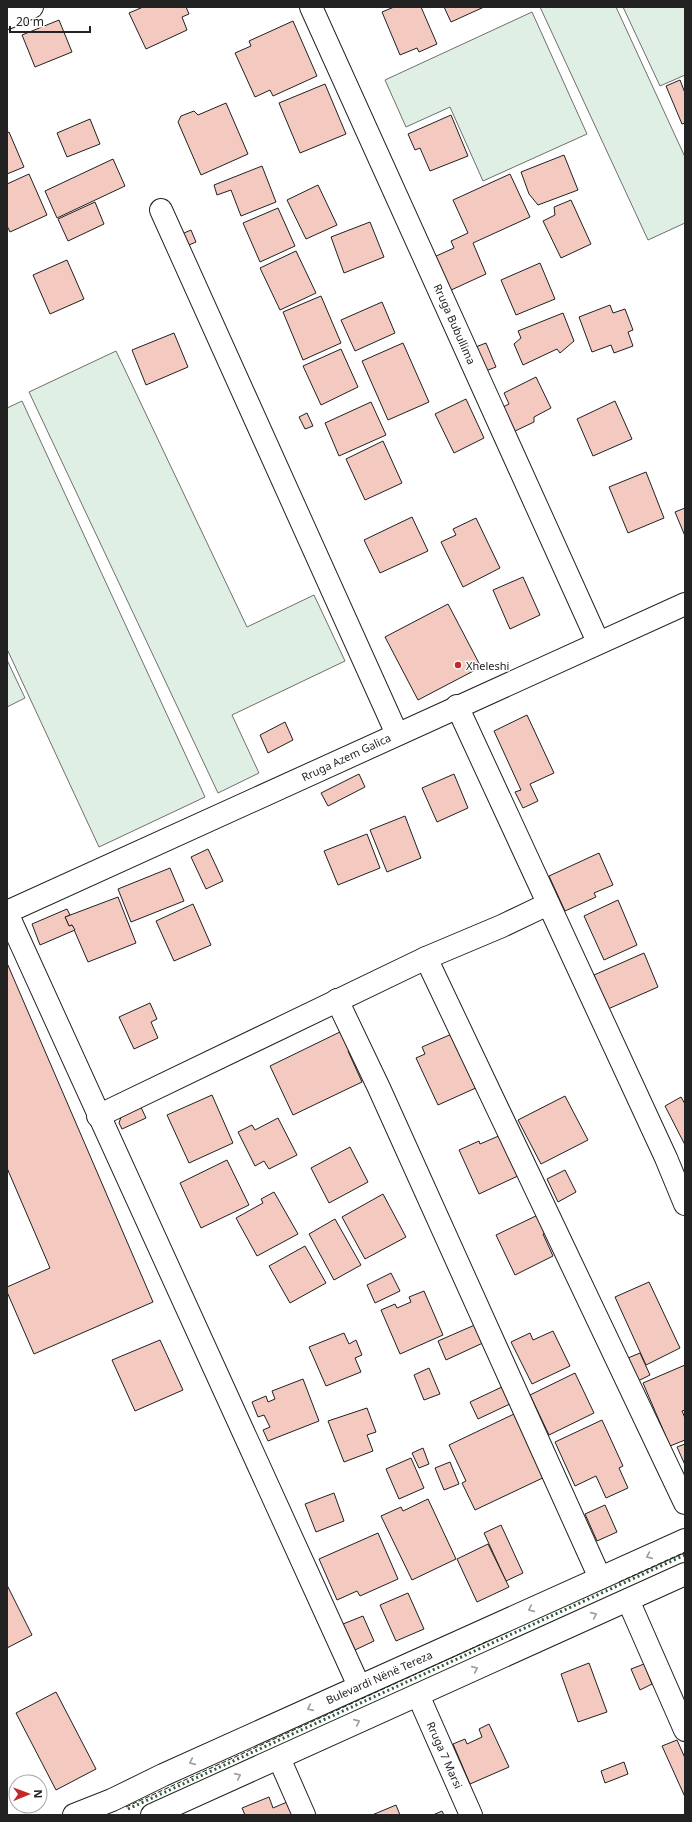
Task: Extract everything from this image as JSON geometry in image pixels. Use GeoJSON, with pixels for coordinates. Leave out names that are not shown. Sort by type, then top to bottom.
{"type":"FeatureCollection","features":[{"type":"Feature","properties":{"kind":"street"},"geometry":{"type":"LineString","coordinates":[[7,18],[32,7]]}},
{"type":"Feature","properties":{"kind":"street","name":"Rruga Bubullima"},"geometry":{"type":"LineString","coordinates":[[311,7],[598,642]]}},
{"type":"Feature","properties":{"kind":"street"},"geometry":{"type":"LineString","coordinates":[[161,210],[397,734]]}},
{"type":"Feature","properties":{"kind":"street","name":"Rruga Azem Galica"},"geometry":{"type":"LineString","coordinates":[[7,913],[457,706],[685,604]]}},
{"type":"Feature","properties":{"kind":"street"},"geometry":{"type":"LineString","coordinates":[[457,706],[666,1158],[685,1204]]}},
{"type":"Feature","properties":{"kind":"street"},"geometry":{"type":"LineString","coordinates":[[98,1116],[426,958],[548,904]]}},
{"type":"Feature","properties":{"kind":"street"},"geometry":{"type":"LineString","coordinates":[[7,913],[98,1116],[359,1686]]}},
{"type":"Feature","properties":{"kind":"street"},"geometry":{"type":"LineString","coordinates":[[426,958],[685,1503]]}},
{"type":"Feature","properties":{"kind":"street"},"geometry":{"type":"LineString","coordinates":[[337,1000],[379,1088],[600,1578]]}},
{"type":"Feature","properties":{"kind":"street","name":"Bulevardi Nënë Tereza"},"geometry":{"type":"LineString","coordinates":[[74,1815],[112,1800],[163,1775],[359,1686],[685,1540]]}},
{"type":"Feature","properties":{"kind":"street"},"geometry":{"type":"LineString","coordinates":[[152,1815],[685,1574]]}},
{"type":"Feature","properties":{"kind":"street"},"geometry":{"type":"LineString","coordinates":[[628,1600],[685,1730]]}},
{"type":"Feature","properties":{"kind":"street","name":"Rruga 7 Marsi"},"geometry":{"type":"LineString","coordinates":[[418,1694],[471,1815]]}},
{"type":"Feature","properties":{"kind":"street"},"geometry":{"type":"LineString","coordinates":[[279,1758],[304,1815]]}},
{"type":"Feature","properties":{"kind":"green space"},"geometry":{"type":"Polygon","coordinates":[[[540,7],[616,7],[685,157],[685,223],[648,240],[540,7]]]}},
{"type":"Feature","properties":{"kind":"green space"},"geometry":{"type":"Polygon","coordinates":[[[623,7],[685,7],[685,75],[660,86],[623,7]]]}},
{"type":"Feature","properties":{"kind":"green space"},"geometry":{"type":"Polygon","coordinates":[[[532,12],[587,134],[483,181],[450,107],[406,127],[385,80],[532,12]]]}},
{"type":"Feature","properties":{"kind":"green space"},"geometry":{"type":"Polygon","coordinates":[[[116,351],[247,627],[314,595],[345,661],[232,715],[259,773],[218,793],[29,392],[116,351]]]}},
{"type":"Feature","properties":{"kind":"green space"},"geometry":{"type":"Polygon","coordinates":[[[22,401],[205,797],[99,847],[7,649],[7,408],[22,401]]]}},
{"type":"Feature","properties":{"kind":"green space"},"geometry":{"type":"Polygon","coordinates":[[[7,660],[25,698],[7,707],[7,660]]]}},
{"type":"Feature","properties":{"kind":"building"},"geometry":{"type":"Polygon","coordinates":[[[143,7],[186,7],[189,14],[182,17],[187,30],[146,49],[129,13],[143,7]]]}},
{"type":"Feature","properties":{"kind":"building"},"geometry":{"type":"Polygon","coordinates":[[[394,7],[421,7],[437,44],[419,52],[417,48],[400,55],[382,12],[394,7]]]}},
{"type":"Feature","properties":{"kind":"building"},"geometry":{"type":"Polygon","coordinates":[[[444,7],[484,7],[451,22],[444,7]]]}},
{"type":"Feature","properties":{"kind":"building"},"geometry":{"type":"Polygon","coordinates":[[[59,20],[72,52],[35,67],[22,35],[59,20]]]}},
{"type":"Feature","properties":{"kind":"building"},"geometry":{"type":"Polygon","coordinates":[[[293,21],[317,76],[273,96],[270,90],[255,97],[235,53],[251,46],[249,41],[293,21]]]}},
{"type":"Feature","properties":{"kind":"building"},"geometry":{"type":"Polygon","coordinates":[[[680,80],[685,93],[685,123],[682,124],[666,86],[680,80]]]}},
{"type":"Feature","properties":{"kind":"building"},"geometry":{"type":"Polygon","coordinates":[[[325,84],[346,134],[300,153],[279,103],[325,84]]]}},
{"type":"Feature","properties":{"kind":"building"},"geometry":{"type":"Polygon","coordinates":[[[226,103],[248,154],[201,175],[178,122],[181,116],[194,111],[198,115],[226,103]]]}},
{"type":"Feature","properties":{"kind":"building"},"geometry":{"type":"Polygon","coordinates":[[[451,115],[468,156],[430,171],[420,148],[415,150],[408,134],[451,115]]]}},
{"type":"Feature","properties":{"kind":"building"},"geometry":{"type":"Polygon","coordinates":[[[90,119],[100,144],[67,157],[57,133],[90,119]]]}},
{"type":"Feature","properties":{"kind":"building"},"geometry":{"type":"Polygon","coordinates":[[[9,132],[24,167],[7,174],[7,133],[9,132]]]}},
{"type":"Feature","properties":{"kind":"building"},"geometry":{"type":"Polygon","coordinates":[[[564,155],[578,190],[538,205],[529,194],[521,172],[564,155]]]}},
{"type":"Feature","properties":{"kind":"building"},"geometry":{"type":"Polygon","coordinates":[[[113,159],[125,186],[57,218],[45,191],[113,159]]]}},
{"type":"Feature","properties":{"kind":"building"},"geometry":{"type":"Polygon","coordinates":[[[262,166],[276,202],[241,216],[231,190],[217,195],[214,185],[262,166]]]}},
{"type":"Feature","properties":{"kind":"building"},"geometry":{"type":"Polygon","coordinates":[[[29,174],[47,215],[10,232],[7,226],[7,184],[29,174]]]}},
{"type":"Feature","properties":{"kind":"building"},"geometry":{"type":"Polygon","coordinates":[[[510,174],[530,217],[473,243],[486,274],[449,291],[434,257],[454,248],[451,241],[468,233],[453,200],[510,174]]]}},
{"type":"Feature","properties":{"kind":"building"},"geometry":{"type":"Polygon","coordinates":[[[318,185],[337,225],[306,239],[287,200],[318,185]]]}},
{"type":"Feature","properties":{"kind":"building"},"geometry":{"type":"Polygon","coordinates":[[[571,200],[591,244],[561,258],[543,221],[555,215],[554,207],[571,200]]]}},
{"type":"Feature","properties":{"kind":"building"},"geometry":{"type":"Polygon","coordinates":[[[95,202],[104,224],[68,241],[58,219],[95,202]]]}},
{"type":"Feature","properties":{"kind":"building"},"geometry":{"type":"Polygon","coordinates":[[[278,208],[295,246],[260,262],[243,223],[278,208]]]}},
{"type":"Feature","properties":{"kind":"building"},"geometry":{"type":"Polygon","coordinates":[[[370,222],[384,257],[344,273],[331,237],[370,222]]]}},
{"type":"Feature","properties":{"kind":"building"},"geometry":{"type":"Polygon","coordinates":[[[191,230],[196,242],[182,248],[177,236],[191,230]]]}},
{"type":"Feature","properties":{"kind":"building"},"geometry":{"type":"Polygon","coordinates":[[[296,251],[316,293],[280,310],[260,268],[296,251]]]}},
{"type":"Feature","properties":{"kind":"building"},"geometry":{"type":"Polygon","coordinates":[[[67,260],[84,299],[50,314],[33,275],[67,260]]]}},
{"type":"Feature","properties":{"kind":"building"},"geometry":{"type":"Polygon","coordinates":[[[540,263],[555,299],[516,315],[501,280],[540,263]]]}},
{"type":"Feature","properties":{"kind":"building"},"geometry":{"type":"Polygon","coordinates":[[[321,296],[341,343],[303,360],[283,312],[321,296]]]}},
{"type":"Feature","properties":{"kind":"building"},"geometry":{"type":"Polygon","coordinates":[[[382,302],[395,333],[355,351],[341,320],[382,302]]]}},
{"type":"Feature","properties":{"kind":"building"},"geometry":{"type":"Polygon","coordinates":[[[610,305],[613,313],[625,309],[633,330],[628,332],[633,346],[614,353],[611,345],[592,352],[579,317],[610,305]]]}},
{"type":"Feature","properties":{"kind":"building"},"geometry":{"type":"Polygon","coordinates":[[[563,313],[574,341],[560,353],[557,349],[523,365],[514,344],[521,338],[518,331],[563,313]]]}},
{"type":"Feature","properties":{"kind":"building"},"geometry":{"type":"Polygon","coordinates":[[[174,333],[188,367],[146,385],[132,350],[174,333]]]}},
{"type":"Feature","properties":{"kind":"building"},"geometry":{"type":"Polygon","coordinates":[[[403,343],[429,402],[388,420],[362,361],[403,343]]]}},
{"type":"Feature","properties":{"kind":"building"},"geometry":{"type":"Polygon","coordinates":[[[486,343],[496,367],[483,372],[473,348],[486,343]]]}},
{"type":"Feature","properties":{"kind":"building"},"geometry":{"type":"Polygon","coordinates":[[[341,349],[358,387],[321,405],[303,366],[341,349]]]}},
{"type":"Feature","properties":{"kind":"building"},"geometry":{"type":"Polygon","coordinates":[[[536,377],[551,408],[534,417],[534,422],[513,432],[501,408],[509,404],[504,393],[536,377]]]}},
{"type":"Feature","properties":{"kind":"building"},"geometry":{"type":"Polygon","coordinates":[[[466,399],[484,438],[454,453],[435,414],[466,399]]]}},
{"type":"Feature","properties":{"kind":"building"},"geometry":{"type":"Polygon","coordinates":[[[615,401],[632,439],[593,456],[577,419],[615,401]]]}},
{"type":"Feature","properties":{"kind":"building"},"geometry":{"type":"Polygon","coordinates":[[[371,402],[386,435],[339,456],[325,423],[371,402]]]}},
{"type":"Feature","properties":{"kind":"building"},"geometry":{"type":"Polygon","coordinates":[[[307,413],[313,426],[305,429],[299,417],[307,413]]]}},
{"type":"Feature","properties":{"kind":"building"},"geometry":{"type":"Polygon","coordinates":[[[383,441],[402,483],[365,500],[346,459],[383,441]]]}},
{"type":"Feature","properties":{"kind":"building"},"geometry":{"type":"Polygon","coordinates":[[[646,472],[664,518],[628,533],[609,487],[646,472]]]}},
{"type":"Feature","properties":{"kind":"building"},"geometry":{"type":"Polygon","coordinates":[[[685,508],[685,536],[675,512],[685,508]]]}},
{"type":"Feature","properties":{"kind":"building"},"geometry":{"type":"Polygon","coordinates":[[[412,517],[428,551],[380,573],[364,540],[412,517]]]}},
{"type":"Feature","properties":{"kind":"building"},"geometry":{"type":"Polygon","coordinates":[[[476,518],[500,568],[463,587],[441,542],[456,535],[453,529],[476,518]]]}},
{"type":"Feature","properties":{"kind":"building"},"geometry":{"type":"Polygon","coordinates":[[[523,577],[540,615],[510,629],[493,590],[523,577]]]}},
{"type":"Feature","properties":{"kind":"building"},"geometry":{"type":"Polygon","coordinates":[[[448,604],[481,667],[418,700],[385,637],[448,604]]]}},
{"type":"Feature","properties":{"kind":"building"},"geometry":{"type":"Polygon","coordinates":[[[527,715],[554,773],[530,784],[538,801],[523,808],[515,792],[521,790],[494,731],[527,715]]]}},
{"type":"Feature","properties":{"kind":"building"},"geometry":{"type":"Polygon","coordinates":[[[285,722],[293,740],[268,753],[260,735],[285,722]]]}},
{"type":"Feature","properties":{"kind":"building"},"geometry":{"type":"Polygon","coordinates":[[[359,774],[365,787],[328,806],[321,793],[359,774]]]}},
{"type":"Feature","properties":{"kind":"building"},"geometry":{"type":"Polygon","coordinates":[[[454,774],[468,808],[437,822],[422,788],[454,774]]]}},
{"type":"Feature","properties":{"kind":"building"},"geometry":{"type":"Polygon","coordinates":[[[405,816],[421,858],[387,872],[370,830],[405,816]]]}},
{"type":"Feature","properties":{"kind":"building"},"geometry":{"type":"Polygon","coordinates":[[[367,834],[380,868],[338,885],[324,851],[367,834]]]}},
{"type":"Feature","properties":{"kind":"building"},"geometry":{"type":"Polygon","coordinates":[[[208,849],[223,881],[206,889],[191,857],[208,849]]]}},
{"type":"Feature","properties":{"kind":"building"},"geometry":{"type":"Polygon","coordinates":[[[599,853],[613,885],[594,893],[596,897],[565,911],[549,876],[599,853]]]}},
{"type":"Feature","properties":{"kind":"building"},"geometry":{"type":"Polygon","coordinates":[[[170,868],[184,901],[131,922],[118,889],[170,868]]]}},
{"type":"Feature","properties":{"kind":"building"},"geometry":{"type":"Polygon","coordinates":[[[118,897],[136,943],[88,962],[72,925],[69,926],[65,917],[118,897]]]}},
{"type":"Feature","properties":{"kind":"building"},"geometry":{"type":"Polygon","coordinates":[[[618,900],[637,945],[604,960],[584,916],[618,900]]]}},
{"type":"Feature","properties":{"kind":"building"},"geometry":{"type":"Polygon","coordinates":[[[193,904],[211,945],[174,961],[156,921],[193,904]]]}},
{"type":"Feature","properties":{"kind":"building"},"geometry":{"type":"Polygon","coordinates":[[[67,909],[70,915],[65,917],[69,926],[72,925],[75,930],[40,945],[32,924],[67,909]]]}},
{"type":"Feature","properties":{"kind":"building"},"geometry":{"type":"Polygon","coordinates":[[[644,953],[658,987],[608,1009],[594,975],[644,953]]]}},
{"type":"Feature","properties":{"kind":"building"},"geometry":{"type":"Polygon","coordinates":[[[7,963],[153,1302],[34,1354],[7,1292],[7,1287],[50,1268],[7,1168],[7,963]]]}},
{"type":"Feature","properties":{"kind":"building"},"geometry":{"type":"Polygon","coordinates":[[[150,1003],[157,1019],[151,1022],[158,1038],[134,1049],[119,1017],[150,1003]]]}},
{"type":"Feature","properties":{"kind":"building"},"geometry":{"type":"Polygon","coordinates":[[[344,1030],[352,1049],[348,1051],[362,1082],[293,1115],[270,1066],[344,1030]]]}},
{"type":"Feature","properties":{"kind":"building"},"geometry":{"type":"Polygon","coordinates":[[[454,1033],[478,1087],[438,1105],[416,1058],[425,1054],[422,1047],[454,1033]]]}},
{"type":"Feature","properties":{"kind":"building"},"geometry":{"type":"Polygon","coordinates":[[[212,1095],[233,1143],[189,1163],[167,1115],[212,1095]]]}},
{"type":"Feature","properties":{"kind":"building"},"geometry":{"type":"Polygon","coordinates":[[[565,1096],[588,1140],[541,1164],[518,1120],[565,1096]]]}},
{"type":"Feature","properties":{"kind":"building"},"geometry":{"type":"Polygon","coordinates":[[[681,1097],[685,1104],[685,1145],[665,1106],[681,1097]]]}},
{"type":"Feature","properties":{"kind":"building"},"geometry":{"type":"Polygon","coordinates":[[[139,1103],[146,1118],[122,1129],[119,1123],[123,1111],[139,1103]]]}},
{"type":"Feature","properties":{"kind":"building"},"geometry":{"type":"Polygon","coordinates":[[[278,1118],[297,1155],[269,1169],[264,1161],[255,1166],[238,1132],[252,1125],[255,1130],[278,1118]]]}},
{"type":"Feature","properties":{"kind":"building"},"geometry":{"type":"Polygon","coordinates":[[[501,1135],[520,1175],[479,1194],[459,1150],[479,1141],[480,1144],[501,1135]]]}},
{"type":"Feature","properties":{"kind":"building"},"geometry":{"type":"Polygon","coordinates":[[[350,1147],[368,1182],[329,1203],[311,1168],[350,1147]]]}},
{"type":"Feature","properties":{"kind":"building"},"geometry":{"type":"Polygon","coordinates":[[[227,1160],[249,1205],[201,1228],[180,1183],[227,1160]]]}},
{"type":"Feature","properties":{"kind":"building"},"geometry":{"type":"Polygon","coordinates":[[[565,1170],[576,1192],[558,1202],[547,1179],[565,1170]]]}},
{"type":"Feature","properties":{"kind":"building"},"geometry":{"type":"Polygon","coordinates":[[[274,1192],[298,1234],[257,1256],[236,1218],[263,1203],[261,1199],[274,1192]]]}},
{"type":"Feature","properties":{"kind":"building"},"geometry":{"type":"Polygon","coordinates":[[[383,1194],[406,1237],[365,1259],[342,1217],[383,1194]]]}},
{"type":"Feature","properties":{"kind":"building"},"geometry":{"type":"Polygon","coordinates":[[[540,1214],[548,1232],[543,1234],[553,1256],[515,1275],[496,1235],[540,1214]]]}},
{"type":"Feature","properties":{"kind":"building"},"geometry":{"type":"Polygon","coordinates":[[[335,1219],[361,1265],[334,1280],[309,1234],[335,1219]]]}},
{"type":"Feature","properties":{"kind":"building"},"geometry":{"type":"Polygon","coordinates":[[[305,1246],[326,1283],[290,1303],[269,1266],[305,1246]]]}},
{"type":"Feature","properties":{"kind":"building"},"geometry":{"type":"Polygon","coordinates":[[[391,1273],[400,1291],[375,1303],[367,1285],[391,1273]]]}},
{"type":"Feature","properties":{"kind":"building"},"geometry":{"type":"Polygon","coordinates":[[[649,1282],[680,1348],[646,1365],[615,1297],[649,1282]]]}},
{"type":"Feature","properties":{"kind":"building"},"geometry":{"type":"Polygon","coordinates":[[[424,1291],[443,1335],[400,1354],[381,1310],[395,1304],[397,1308],[411,1302],[409,1297],[424,1291]]]}},
{"type":"Feature","properties":{"kind":"building"},"geometry":{"type":"Polygon","coordinates":[[[477,1324],[485,1342],[446,1360],[438,1341],[477,1324]]]}},
{"type":"Feature","properties":{"kind":"building"},"geometry":{"type":"Polygon","coordinates":[[[553,1331],[570,1366],[532,1384],[511,1342],[530,1333],[533,1340],[553,1331]]]}},
{"type":"Feature","properties":{"kind":"building"},"geometry":{"type":"Polygon","coordinates":[[[344,1333],[349,1344],[356,1340],[362,1355],[355,1358],[361,1372],[326,1386],[309,1347],[344,1333]]]}},
{"type":"Feature","properties":{"kind":"building"},"geometry":{"type":"Polygon","coordinates":[[[160,1340],[183,1390],[135,1411],[112,1360],[160,1340]]]}},
{"type":"Feature","properties":{"kind":"building"},"geometry":{"type":"Polygon","coordinates":[[[640,1353],[650,1375],[638,1381],[628,1358],[640,1353]]]}},
{"type":"Feature","properties":{"kind":"building"},"geometry":{"type":"Polygon","coordinates":[[[685,1365],[685,1410],[682,1411],[685,1418],[685,1440],[670,1446],[643,1383],[685,1365]]]}},
{"type":"Feature","properties":{"kind":"building"},"geometry":{"type":"Polygon","coordinates":[[[429,1368],[440,1394],[424,1400],[414,1375],[429,1368]]]}},
{"type":"Feature","properties":{"kind":"building"},"geometry":{"type":"Polygon","coordinates":[[[575,1373],[594,1413],[549,1435],[530,1395],[575,1373]]]}},
{"type":"Feature","properties":{"kind":"building"},"geometry":{"type":"Polygon","coordinates":[[[303,1379],[319,1421],[268,1441],[263,1430],[270,1427],[264,1415],[258,1417],[252,1402],[266,1396],[268,1402],[275,1399],[272,1391],[303,1379]]]}},
{"type":"Feature","properties":{"kind":"building"},"geometry":{"type":"Polygon","coordinates":[[[504,1386],[512,1403],[478,1419],[470,1402],[504,1386]]]}},
{"type":"Feature","properties":{"kind":"building"},"geometry":{"type":"Polygon","coordinates":[[[367,1408],[376,1432],[367,1435],[373,1451],[344,1462],[328,1421],[367,1408]]]}},
{"type":"Feature","properties":{"kind":"building"},"geometry":{"type":"Polygon","coordinates":[[[514,1414],[549,1475],[475,1510],[462,1483],[466,1481],[449,1445],[514,1414]]]}},
{"type":"Feature","properties":{"kind":"building"},"geometry":{"type":"Polygon","coordinates":[[[602,1420],[623,1466],[619,1468],[628,1488],[606,1498],[596,1476],[575,1486],[555,1442],[602,1420]]]}},
{"type":"Feature","properties":{"kind":"building"},"geometry":{"type":"Polygon","coordinates":[[[685,1444],[685,1465],[677,1447],[685,1444]]]}},
{"type":"Feature","properties":{"kind":"building"},"geometry":{"type":"Polygon","coordinates":[[[423,1448],[429,1464],[419,1468],[412,1453],[423,1448]]]}},
{"type":"Feature","properties":{"kind":"building"},"geometry":{"type":"Polygon","coordinates":[[[411,1458],[424,1488],[399,1499],[386,1469],[411,1458]]]}},
{"type":"Feature","properties":{"kind":"building"},"geometry":{"type":"Polygon","coordinates":[[[450,1462],[459,1484],[444,1490],[435,1468],[450,1462]]]}},
{"type":"Feature","properties":{"kind":"building"},"geometry":{"type":"Polygon","coordinates":[[[334,1493],[344,1521],[316,1532],[305,1504],[334,1493]]]}},
{"type":"Feature","properties":{"kind":"building"},"geometry":{"type":"Polygon","coordinates":[[[428,1499],[456,1559],[412,1580],[381,1516],[401,1507],[403,1511],[428,1499]]]}},
{"type":"Feature","properties":{"kind":"building"},"geometry":{"type":"Polygon","coordinates":[[[605,1505],[617,1532],[597,1541],[585,1514],[605,1505]]]}},
{"type":"Feature","properties":{"kind":"building"},"geometry":{"type":"Polygon","coordinates":[[[501,1525],[523,1573],[506,1581],[484,1533],[501,1525]]]}},
{"type":"Feature","properties":{"kind":"building"},"geometry":{"type":"Polygon","coordinates":[[[378,1533],[398,1579],[360,1596],[357,1591],[337,1600],[319,1559],[378,1533]]]}},
{"type":"Feature","properties":{"kind":"building"},"geometry":{"type":"Polygon","coordinates":[[[488,1544],[509,1587],[477,1602],[457,1559],[488,1544]]]}},
{"type":"Feature","properties":{"kind":"building"},"geometry":{"type":"Polygon","coordinates":[[[7,1585],[32,1635],[7,1648],[7,1585]]]}},
{"type":"Feature","properties":{"kind":"building"},"geometry":{"type":"Polygon","coordinates":[[[408,1593],[424,1629],[396,1641],[380,1605],[408,1593]]]}},
{"type":"Feature","properties":{"kind":"building"},"geometry":{"type":"Polygon","coordinates":[[[363,1616],[374,1641],[355,1650],[343,1624],[363,1616]]]}},
{"type":"Feature","properties":{"kind":"building"},"geometry":{"type":"Polygon","coordinates":[[[589,1663],[607,1712],[578,1722],[561,1674],[589,1663]]]}},
{"type":"Feature","properties":{"kind":"building"},"geometry":{"type":"Polygon","coordinates":[[[644,1664],[652,1684],[640,1690],[631,1669],[644,1664]]]}},
{"type":"Feature","properties":{"kind":"building"},"geometry":{"type":"Polygon","coordinates":[[[56,1692],[96,1769],[56,1790],[16,1713],[56,1692]]]}},
{"type":"Feature","properties":{"kind":"building"},"geometry":{"type":"Polygon","coordinates":[[[489,1724],[509,1767],[470,1784],[453,1744],[465,1739],[467,1744],[482,1737],[479,1729],[489,1724]]]}},
{"type":"Feature","properties":{"kind":"building"},"geometry":{"type":"Polygon","coordinates":[[[677,1740],[685,1758],[685,1797],[662,1746],[677,1740]]]}},
{"type":"Feature","properties":{"kind":"building"},"geometry":{"type":"Polygon","coordinates":[[[624,1762],[628,1774],[605,1783],[601,1771],[624,1762]]]}},
{"type":"Feature","properties":{"kind":"building"},"geometry":{"type":"Polygon","coordinates":[[[269,1797],[273,1808],[287,1802],[293,1815],[245,1815],[242,1808],[269,1797]]]}},
{"type":"Feature","properties":{"kind":"building"},"geometry":{"type":"Polygon","coordinates":[[[396,1805],[400,1815],[372,1815],[396,1805]]]}},
{"type":"Feature","properties":{"kind":"building"},"geometry":{"type":"Polygon","coordinates":[[[442,1811],[444,1815],[433,1815],[442,1811]]]}},
{"type":"Feature","properties":{"kind":"hedge"},"geometry":{"type":"LineString","coordinates":[[128,1809],[685,1555]]}},
{"type":"Feature","properties":{"kind":"fence"},"geometry":{"type":"LineString","coordinates":[[619,1582],[685,1552]]}},
{"type":"Feature","properties":{"kind":"fence"},"geometry":{"type":"LineString","coordinates":[[126,1807],[490,1640]]}},
{"type":"Feature","properties":{"kind":"place","name":"Xheleshi"},"geometry":{"type":"Point","coordinates":[458,665]}}]}
